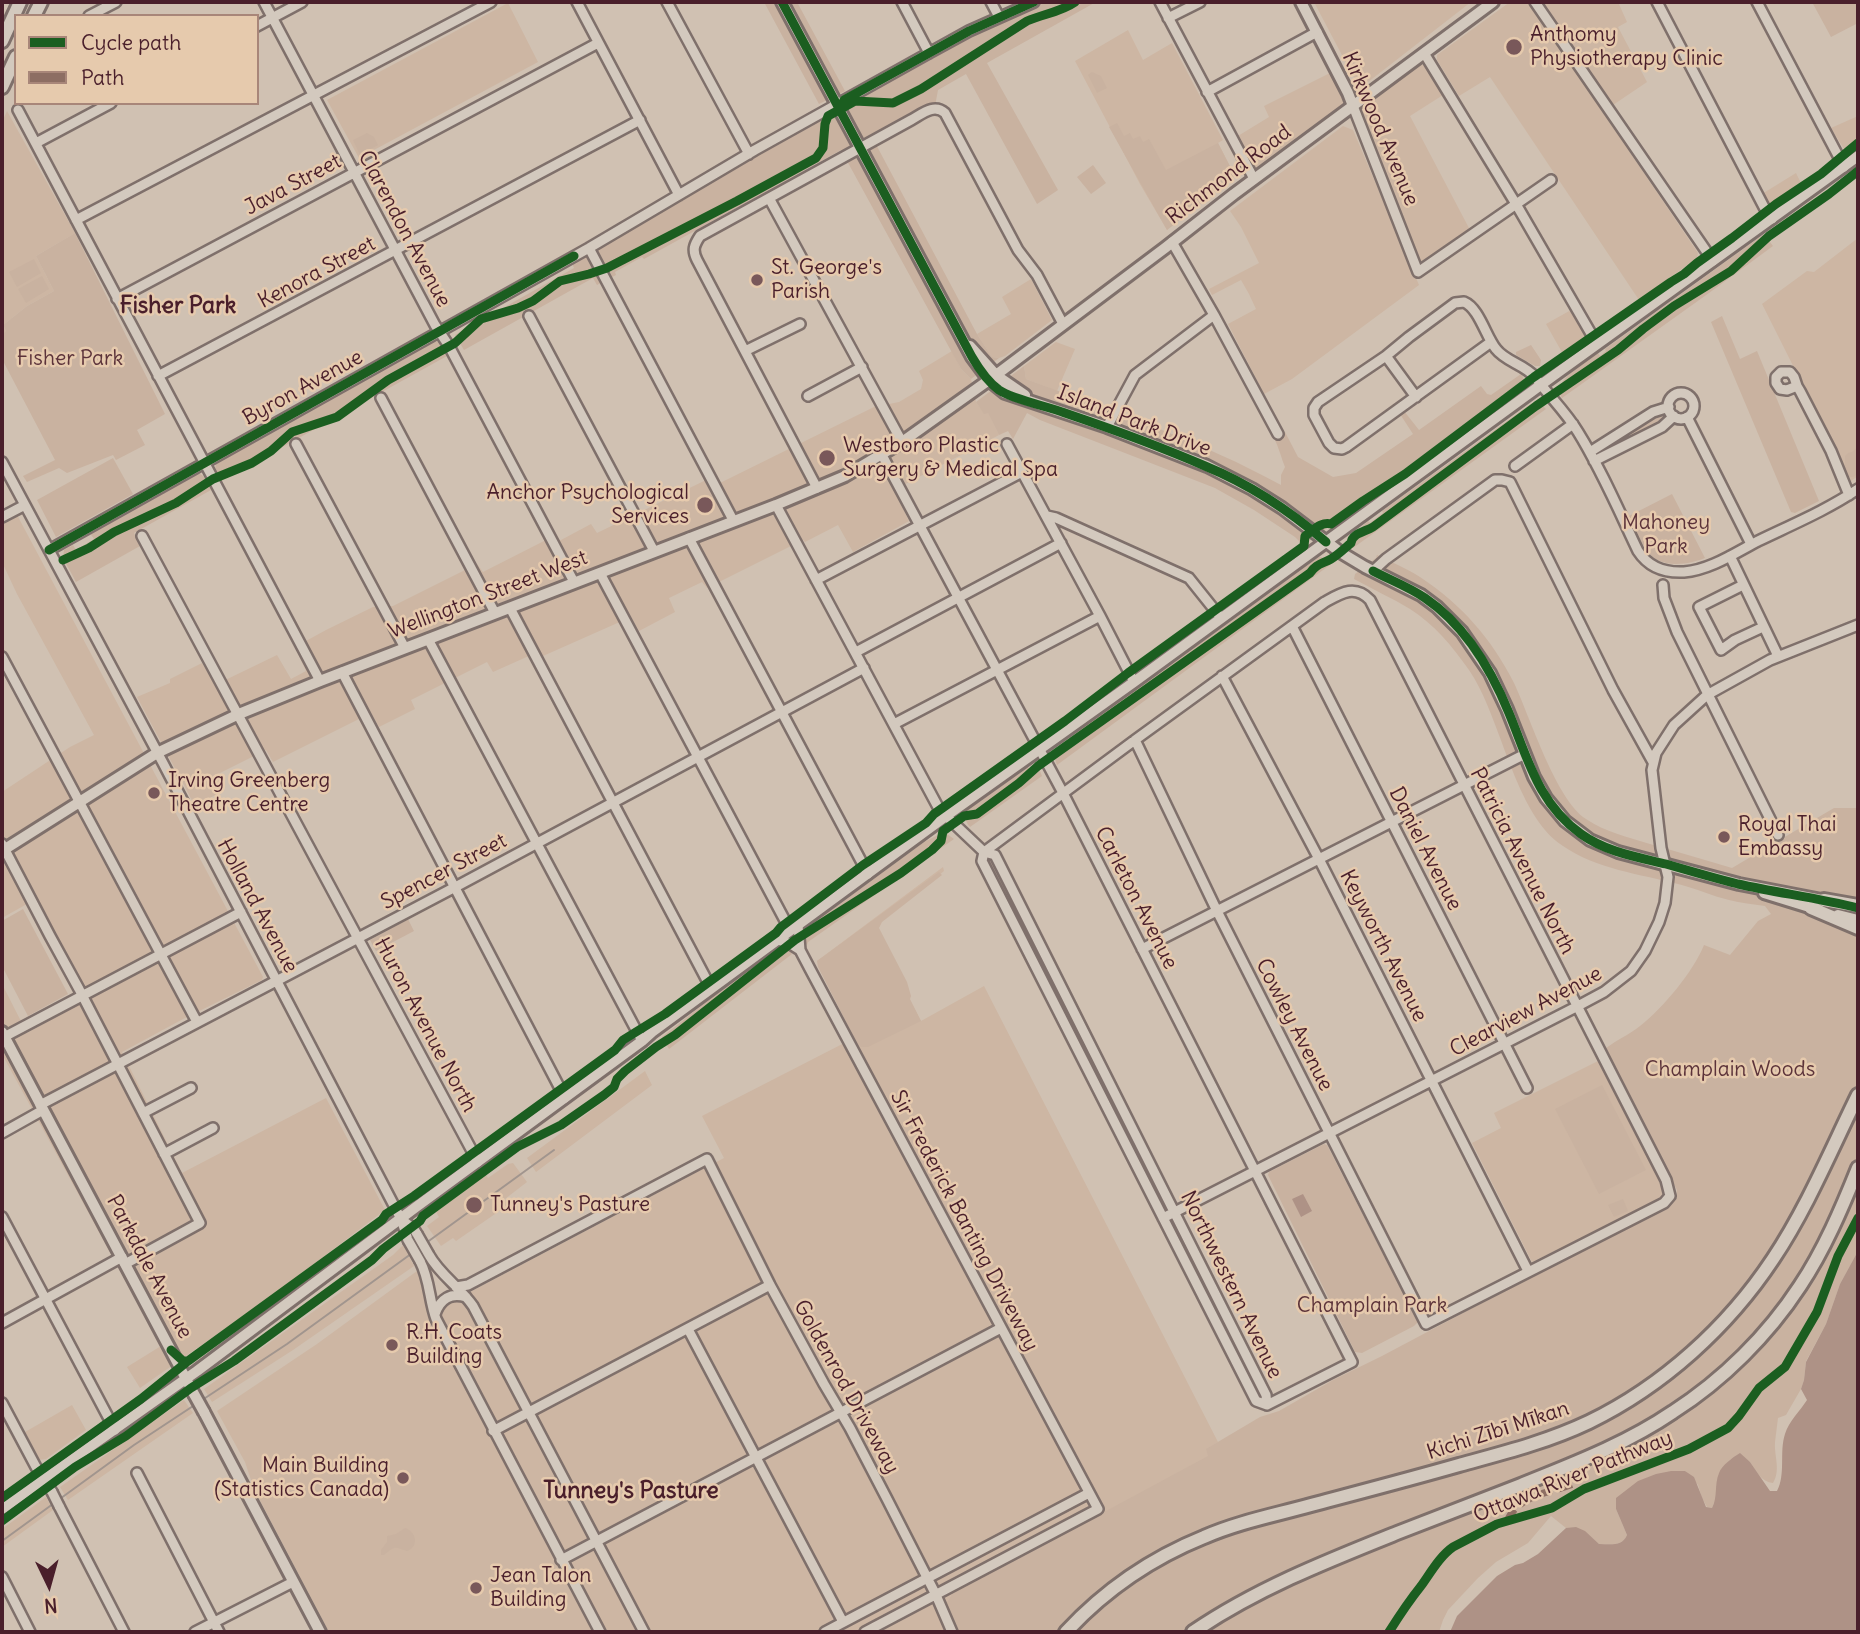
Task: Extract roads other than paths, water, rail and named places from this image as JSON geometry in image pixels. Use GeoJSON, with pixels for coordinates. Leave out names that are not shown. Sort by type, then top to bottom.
{"type":"FeatureCollection","features":[{"type":"Feature","properties":{"kind":"highway"},"geometry":{"type":"LineString","coordinates":[[2,41],[14,15]]}},
{"type":"Feature","properties":{"kind":"highway"},"geometry":{"type":"LineString","coordinates":[[2,88],[14,61]]}},
{"type":"Feature","properties":{"kind":"highway"},"geometry":{"type":"LineString","coordinates":[[1824,900],[1858,907]]}},
{"type":"Feature","properties":{"kind":"highway"},"geometry":{"type":"LineString","coordinates":[[1811,908],[1858,928]]}},
{"type":"Feature","properties":{"kind":"highway","name":"Kichi Zībī Mīkan"},"geometry":{"type":"LineString","coordinates":[[1066,1632],[1126,1579],[1160,1558],[1205,1536],[1515,1450],[1580,1426],[1634,1396],[1686,1357],[1717,1328],[1739,1305],[1772,1261],[1794,1225],[1858,1095]]}},
{"type":"Feature","properties":{"kind":"highway"},"geometry":{"type":"LineString","coordinates":[[1193,1632],[1284,1580],[1614,1446],[1672,1413],[1706,1388],[1752,1346],[1799,1288],[1828,1237],[1858,1168]]}},
{"type":"Feature","properties":{"kind":"main road","name":"Island Park Drive"},"geometry":{"type":"LineString","coordinates":[[782,2],[959,333],[992,378],[1006,383],[1040,404],[1207,466],[1282,508],[1345,555],[1428,600],[1462,632],[1493,678],[1536,782],[1548,802],[1558,814],[1590,840],[1612,850],[1739,884],[1824,900]]}},
{"type":"Feature","properties":{"kind":"main road","name":"Kirkwood Avenue"},"geometry":{"type":"LineString","coordinates":[[1301,2],[1349,93],[1353,106]]}},
{"type":"Feature","properties":{"kind":"main road","name":"Richmond Road"},"geometry":{"type":"LineString","coordinates":[[992,378],[1493,2]]}},
{"type":"Feature","properties":{"kind":"main road"},"geometry":{"type":"LineString","coordinates":[[2,1509],[186,1379],[946,816],[1858,156]]}},
{"type":"Feature","properties":{"kind":"main road","name":"Wellington Street West"},"geometry":{"type":"LineString","coordinates":[[3,848],[158,753],[239,714],[845,476],[902,442],[992,378]]}},
{"type":"Feature","properties":{"kind":"main road","name":"Island Park Drive"},"geometry":{"type":"LineString","coordinates":[[1739,884],[1777,898],[1858,920]]}},
{"type":"Feature","properties":{"kind":"main road","name":"Parkdale Avenue"},"geometry":{"type":"LineString","coordinates":[[3,1035],[320,1632]]}},
{"type":"Feature","properties":{"kind":"street"},"geometry":{"type":"LineString","coordinates":[[93,14],[116,2]]}},
{"type":"Feature","properties":{"kind":"street","name":"Clarendon Avenue"},"geometry":{"type":"LineString","coordinates":[[264,2],[574,582]]}},
{"type":"Feature","properties":{"kind":"street"},"geometry":{"type":"LineString","coordinates":[[259,25],[302,2]]}},
{"type":"Feature","properties":{"kind":"street"},"geometry":{"type":"LineString","coordinates":[[76,220],[491,2]]}},
{"type":"Feature","properties":{"kind":"street"},"geometry":{"type":"LineString","coordinates":[[577,2],[679,195]]}},
{"type":"Feature","properties":{"kind":"street"},"geometry":{"type":"LineString","coordinates":[[667,2],[748,154]]}},
{"type":"Feature","properties":{"kind":"street"},"geometry":{"type":"LineString","coordinates":[[902,2],[929,53]]}},
{"type":"Feature","properties":{"kind":"street"},"geometry":{"type":"LineString","coordinates":[[991,2],[999,17]]}},
{"type":"Feature","properties":{"kind":"street","name":"Byron Avenue"},"geometry":{"type":"LineString","coordinates":[[48,550],[589,248],[748,154],[929,53],[969,31],[1034,2]]}},
{"type":"Feature","properties":{"kind":"street"},"geometry":{"type":"LineString","coordinates":[[1160,2],[1254,179]]}},
{"type":"Feature","properties":{"kind":"street"},"geometry":{"type":"LineString","coordinates":[[1168,18],[1200,2]]}},
{"type":"Feature","properties":{"kind":"street"},"geometry":{"type":"LineString","coordinates":[[1535,2],[1713,261]]}},
{"type":"Feature","properties":{"kind":"street"},"geometry":{"type":"LineString","coordinates":[[1657,2],[1772,219]]}},
{"type":"Feature","properties":{"kind":"street"},"geometry":{"type":"LineString","coordinates":[[1757,2],[1844,167]]}},
{"type":"Feature","properties":{"kind":"street"},"geometry":{"type":"LineString","coordinates":[[1207,92],[1317,32]]}},
{"type":"Feature","properties":{"kind":"street","name":"Java Street"},"geometry":{"type":"LineString","coordinates":[[117,299],[598,43]]}},
{"type":"Feature","properties":{"kind":"street"},"geometry":{"type":"LineString","coordinates":[[1424,53],[1597,344]]}},
{"type":"Feature","properties":{"kind":"street"},"geometry":{"type":"LineString","coordinates":[[36,143],[107,105]]}},
{"type":"Feature","properties":{"kind":"street","name":"Kirkwood Avenue"},"geometry":{"type":"LineString","coordinates":[[1353,106],[1418,272],[1516,204]]}},
{"type":"Feature","properties":{"kind":"street"},"geometry":{"type":"LineString","coordinates":[[817,488],[694,254],[694,245],[700,236],[934,108],[940,108],[1018,250],[1037,275],[1063,324]]}},
{"type":"Feature","properties":{"kind":"street"},"geometry":{"type":"LineString","coordinates":[[18,110],[320,681]]}},
{"type":"Feature","properties":{"kind":"street","name":"Kenora Street"},"geometry":{"type":"LineString","coordinates":[[158,376],[640,120]]}},
{"type":"Feature","properties":{"kind":"street"},"geometry":{"type":"LineString","coordinates":[[1516,204],[1551,180]]}},
{"type":"Feature","properties":{"kind":"street"},"geometry":{"type":"LineString","coordinates":[[769,198],[902,442]]}},
{"type":"Feature","properties":{"kind":"street"},"geometry":{"type":"LineString","coordinates":[[1172,242],[1278,433]]}},
{"type":"Feature","properties":{"kind":"street"},"geometry":{"type":"LineString","coordinates":[[589,248],[733,520]]}},
{"type":"Feature","properties":{"kind":"street"},"geometry":{"type":"LineString","coordinates":[[1491,342],[1346,447],[1334,448],[1314,415],[1315,405],[1461,301],[1472,307],[1491,342],[1501,354],[1527,370],[1570,421],[1592,457],[1638,551],[1650,564],[1664,571],[1685,572],[1703,568],[1858,489]]}},
{"type":"Feature","properties":{"kind":"street"},"geometry":{"type":"LineString","coordinates":[[1107,427],[1135,376],[1214,315]]}},
{"type":"Feature","properties":{"kind":"street"},"geometry":{"type":"LineString","coordinates":[[529,316],[654,551]]}},
{"type":"Feature","properties":{"kind":"street"},"geometry":{"type":"LineString","coordinates":[[745,351],[800,324]]}},
{"type":"Feature","properties":{"kind":"street"},"geometry":{"type":"LineString","coordinates":[[1386,356],[1416,397]]}},
{"type":"Feature","properties":{"kind":"street"},"geometry":{"type":"LineString","coordinates":[[808,396],[862,367]]}},
{"type":"Feature","properties":{"kind":"street"},"geometry":{"type":"LineString","coordinates":[[1797,386],[1831,451],[1849,495]]}},
{"type":"Feature","properties":{"kind":"street"},"geometry":{"type":"LineString","coordinates":[[1681,393],[1687,394],[1694,405],[1687,417],[1681,418],[1674,416],[1669,407],[1674,395],[1681,393]]}},
{"type":"Feature","properties":{"kind":"street"},"geometry":{"type":"LineString","coordinates":[[381,398],[495,613]]}},
{"type":"Feature","properties":{"kind":"street"},"geometry":{"type":"LineString","coordinates":[[1592,457],[1653,412],[1669,407]]}},
{"type":"Feature","properties":{"kind":"street"},"geometry":{"type":"LineString","coordinates":[[1592,457],[1662,427],[1674,416]]}},
{"type":"Feature","properties":{"kind":"street"},"geometry":{"type":"LineString","coordinates":[[1687,417],[1751,544]]}},
{"type":"Feature","properties":{"kind":"street"},"geometry":{"type":"LineString","coordinates":[[1515,466],[1570,421]]}},
{"type":"Feature","properties":{"kind":"street"},"geometry":{"type":"LineString","coordinates":[[296,444],[405,648]]}},
{"type":"Feature","properties":{"kind":"street"},"geometry":{"type":"LineString","coordinates":[[1007,444],[1133,682]]}},
{"type":"Feature","properties":{"kind":"street","name":"Carleton Avenue"},"geometry":{"type":"LineString","coordinates":[[882,455],[1061,789],[1352,1362],[1267,1405]]}},
{"type":"Feature","properties":{"kind":"street","name":"Holland Avenue"},"geometry":{"type":"LineString","coordinates":[[2,462],[158,753],[401,1219]]}},
{"type":"Feature","properties":{"kind":"street"},"geometry":{"type":"LineString","coordinates":[[816,580],[1022,472]]}},
{"type":"Feature","properties":{"kind":"street"},"geometry":{"type":"LineString","coordinates":[[1369,569],[1495,480],[1510,482],[1613,690],[1653,762]]}},
{"type":"Feature","properties":{"kind":"street"},"geometry":{"type":"LineString","coordinates":[[2,517],[25,505]]}},
{"type":"Feature","properties":{"kind":"street","name":"Northwestern Avenue"},"geometry":{"type":"LineString","coordinates":[[776,505],[938,807],[981,848],[995,855],[1266,1395],[1267,1405],[1256,1401],[982,862],[981,848]]}},
{"type":"Feature","properties":{"kind":"street"},"geometry":{"type":"LineString","coordinates":[[1047,516],[1189,578],[1221,618]]}},
{"type":"Feature","properties":{"kind":"street","name":"Huron Avenue North"},"geometry":{"type":"LineString","coordinates":[[142,536],[478,1161]]}},
{"type":"Feature","properties":{"kind":"street"},"geometry":{"type":"LineString","coordinates":[[690,538],[868,874]]}},
{"type":"Feature","properties":{"kind":"street"},"geometry":{"type":"LineString","coordinates":[[856,652],[1061,542]]}},
{"type":"Feature","properties":{"kind":"street"},"geometry":{"type":"LineString","coordinates":[[1730,556],[1778,656]]}},
{"type":"Feature","properties":{"kind":"street"},"geometry":{"type":"LineString","coordinates":[[600,573],[794,927]]}},
{"type":"Feature","properties":{"kind":"street"},"geometry":{"type":"LineString","coordinates":[[1663,585],[1664,598],[1677,632],[1777,835]]}},
{"type":"Feature","properties":{"kind":"street"},"geometry":{"type":"LineString","coordinates":[[1743,585],[1699,607],[1721,650],[1763,627]]}},
{"type":"Feature","properties":{"kind":"street","name":"Patricia Avenue North"},"geometry":{"type":"LineString","coordinates":[[1292,626],[1333,598],[1351,591],[1360,592],[1370,600],[1666,1180],[1670,1196],[1659,1206],[1528,1272]]}},
{"type":"Feature","properties":{"kind":"street"},"geometry":{"type":"LineString","coordinates":[[510,607],[711,988]]}},
{"type":"Feature","properties":{"kind":"street"},"geometry":{"type":"LineString","coordinates":[[894,724],[1100,616]]}},
{"type":"Feature","properties":{"kind":"street"},"geometry":{"type":"LineString","coordinates":[[1653,762],[1674,724],[1707,695],[1778,656],[1858,625]]}},
{"type":"Feature","properties":{"kind":"street"},"geometry":{"type":"LineString","coordinates":[[981,848],[1292,626]]}},
{"type":"Feature","properties":{"kind":"street","name":"Daniel Avenue"},"geometry":{"type":"LineString","coordinates":[[1292,626],[1527,1088]]}},
{"type":"Feature","properties":{"kind":"street"},"geometry":{"type":"LineString","coordinates":[[428,639],[642,1041]]}},
{"type":"Feature","properties":{"kind":"street"},"geometry":{"type":"LineString","coordinates":[[2,657],[197,1023]]}},
{"type":"Feature","properties":{"kind":"street","name":"Spencer Street"},"geometry":{"type":"LineString","coordinates":[[2,1133],[42,1107],[118,1065],[864,668]]}},
{"type":"Feature","properties":{"kind":"street"},"geometry":{"type":"LineString","coordinates":[[342,672],[565,1097]]}},
{"type":"Feature","properties":{"kind":"street","name":"Keyworth Avenue"},"geometry":{"type":"LineString","coordinates":[[1223,676],[1528,1272]]}},
{"type":"Feature","properties":{"kind":"street","name":"Cowley Avenue"},"geometry":{"type":"LineString","coordinates":[[1135,740],[1217,911],[1426,1324],[1528,1272]]}},
{"type":"Feature","properties":{"kind":"street"},"geometry":{"type":"LineString","coordinates":[[1142,949],[1525,754]]}},
{"type":"Feature","properties":{"kind":"street","name":"Clearview Avenue"},"geometry":{"type":"LineString","coordinates":[[1163,1218],[1576,1007],[1604,992],[1631,971],[1653,937],[1664,908],[1668,877],[1653,785],[1653,762]]}},
{"type":"Feature","properties":{"kind":"street"},"geometry":{"type":"LineString","coordinates":[[2,1323],[200,1223],[3,848]]}},
{"type":"Feature","properties":{"kind":"street"},"geometry":{"type":"LineString","coordinates":[[3,1035],[241,912]]}},
{"type":"Feature","properties":{"kind":"street","name":"Sir Frederick Banting Driveway"},"geometry":{"type":"LineString","coordinates":[[794,927],[800,950],[1098,1509],[936,1595]]}},
{"type":"Feature","properties":{"kind":"street"},"geometry":{"type":"LineString","coordinates":[[777,940],[800,950]]}},
{"type":"Feature","properties":{"kind":"street"},"geometry":{"type":"LineString","coordinates":[[1050,995],[1062,989]]}},
{"type":"Feature","properties":{"kind":"street"},"geometry":{"type":"LineString","coordinates":[[143,1113],[191,1088]]}},
{"type":"Feature","properties":{"kind":"street"},"geometry":{"type":"LineString","coordinates":[[164,1154],[213,1128]]}},
{"type":"Feature","properties":{"kind":"street","name":"Goldenrod Driveway"},"geometry":{"type":"LineString","coordinates":[[456,1287],[468,1285],[707,1159],[770,1285],[841,1413],[936,1595],[952,1632]]}},
{"type":"Feature","properties":{"kind":"street"},"geometry":{"type":"LineString","coordinates":[[2,1217],[115,1430]]}},
{"type":"Feature","properties":{"kind":"street"},"geometry":{"type":"LineString","coordinates":[[401,1219],[414,1229],[436,1266],[473,1306],[644,1632]]}},
{"type":"Feature","properties":{"kind":"street"},"geometry":{"type":"LineString","coordinates":[[401,1219],[408,1240],[427,1276],[434,1316],[600,1632]]}},
{"type":"Feature","properties":{"kind":"street"},"geometry":{"type":"LineString","coordinates":[[494,1432],[770,1285]]}},
{"type":"Feature","properties":{"kind":"street"},"geometry":{"type":"LineString","coordinates":[[434,1316],[438,1305],[446,1298],[456,1295],[466,1297]]}},
{"type":"Feature","properties":{"kind":"street"},"geometry":{"type":"LineString","coordinates":[[561,1560],[1002,1328]]}},
{"type":"Feature","properties":{"kind":"street"},"geometry":{"type":"LineString","coordinates":[[688,1329],[843,1622]]}},
{"type":"Feature","properties":{"kind":"street"},"geometry":{"type":"LineString","coordinates":[[2,1403],[52,1492],[124,1632]]}},
{"type":"Feature","properties":{"kind":"street"},"geometry":{"type":"LineString","coordinates":[[137,1473],[219,1632]]}},
{"type":"Feature","properties":{"kind":"street"},"geometry":{"type":"LineString","coordinates":[[825,1632],[1089,1493]]}},
{"type":"Feature","properties":{"kind":"street"},"geometry":{"type":"LineString","coordinates":[[2,1577],[30,1632]]}},
{"type":"Feature","properties":{"kind":"street"},"geometry":{"type":"LineString","coordinates":[[195,1632],[293,1582]]}},
{"type":"Feature","properties":{"kind":"street"},"geometry":{"type":"LineString","coordinates":[[864,1632],[936,1595]]}},
{"type":"Feature","properties":{"kind":"tram line"},"geometry":{"type":"LineString","coordinates":[[2,1541],[134,1445],[287,1344],[554,1150]]}},
{"type":"Feature","properties":{"kind":"place","name":"Anthomy Physiotherapy Clinic"},"geometry":{"type":"Point","coordinates":[1514,47]}},
{"type":"Feature","properties":{"kind":"place","name":"St. George's Parish"},"geometry":{"type":"Point","coordinates":[757,280]}},
{"type":"Feature","properties":{"kind":"place","name":"Westboro Plastic Surgery & Medical Spa"},"geometry":{"type":"Point","coordinates":[827,458]}},
{"type":"Feature","properties":{"kind":"place","name":"Anchor Psychological Services"},"geometry":{"type":"Point","coordinates":[705,505]}},
{"type":"Feature","properties":{"kind":"place","name":"Irving Greenberg Theatre Centre"},"geometry":{"type":"Point","coordinates":[154,793]}},
{"type":"Feature","properties":{"kind":"place","name":"Royal Thai Embassy"},"geometry":{"type":"Point","coordinates":[1724,837]}},
{"type":"Feature","properties":{"kind":"place","name":"Tunney's Pasture"},"geometry":{"type":"Point","coordinates":[474,1205]}},
{"type":"Feature","properties":{"kind":"place","name":"R.H. Coats Building"},"geometry":{"type":"Point","coordinates":[392,1345]}},
{"type":"Feature","properties":{"kind":"place","name":"Main Building (Statistics Canada)"},"geometry":{"type":"Point","coordinates":[403,1478]}},
{"type":"Feature","properties":{"kind":"place","name":"Jean Talon Building"},"geometry":{"type":"Point","coordinates":[476,1588]}},
{"type":"Feature","properties":{"kind":"district","name":"Fisher Park"},"geometry":{"type":"Point","coordinates":[178,306]}},
{"type":"Feature","properties":{"kind":"district","name":"Tunney's Pasture"},"geometry":{"type":"Point","coordinates":[631,1491]}},
{"type":"Feature","properties":{"kind":"park label","name":"Mahoney Park"},"geometry":{"type":"Point","coordinates":[1666,535]}},
{"type":"Feature","properties":{"kind":"park label","name":"Champlain Woods"},"geometry":{"type":"Point","coordinates":[1730,1070]}},
{"type":"Feature","properties":{"kind":"park label","name":"Champlain Park"},"geometry":{"type":"Point","coordinates":[1372,1306]}}]}
